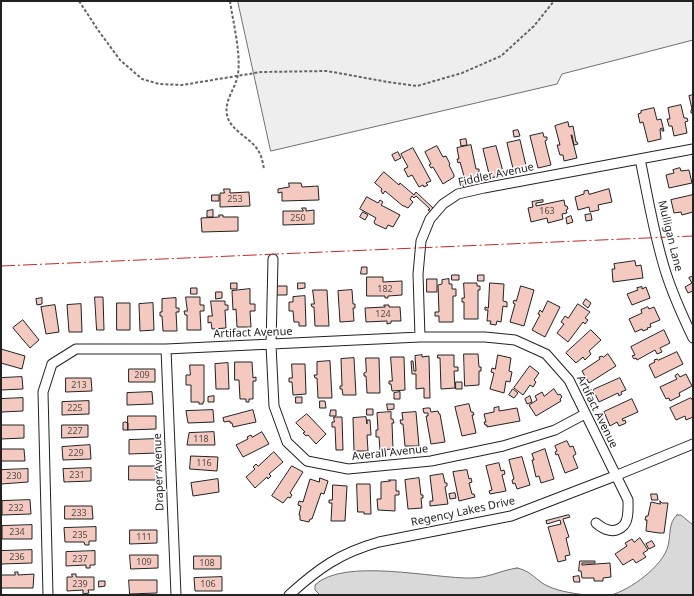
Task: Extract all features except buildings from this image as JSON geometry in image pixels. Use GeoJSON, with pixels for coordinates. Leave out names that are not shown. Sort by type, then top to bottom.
{"type":"FeatureCollection","features":[{"type":"Feature","properties":{"kind":"street","name":"Fiddler Avenue"},"geometry":{"type":"LineString","coordinates":[[420,337],[418,274],[420,241],[430,219],[442,204],[458,194],[693,149]]}},
{"type":"Feature","properties":{"kind":"street","name":"Mulligan Lane"},"geometry":{"type":"LineString","coordinates":[[640,159],[658,244],[666,273],[676,301],[693,338]]}},
{"type":"Feature","properties":{"kind":"street","name":"Averall Avenue"},"geometry":{"type":"LineString","coordinates":[[273,258],[271,345],[274,406],[287,442],[307,460],[348,469],[431,462],[503,446],[555,430],[585,414]]}},
{"type":"Feature","properties":{"kind":"street","name":"Artifact Avenue"},"geometry":{"type":"LineString","coordinates":[[48,595],[43,392],[52,364],[76,349],[166,349],[420,337],[486,337],[515,340],[546,354],[569,380],[628,500],[627,517],[624,525],[615,530],[607,531],[596,524]]}},
{"type":"Feature","properties":{"kind":"street","name":"Draper Avenue"},"geometry":{"type":"LineString","coordinates":[[166,349],[176,595]]}},
{"type":"Feature","properties":{"kind":"street","name":"Regency Lakes Drive"},"geometry":{"type":"LineString","coordinates":[[289,595],[313,573],[360,547],[511,516],[693,444]]}},
{"type":"Feature","properties":{"kind":"path"},"geometry":{"type":"LineString","coordinates":[[79,1],[109,46],[128,68],[142,79],[159,84],[182,85],[261,72],[327,71],[417,86],[462,73],[501,56],[534,26],[554,1]]}},
{"type":"Feature","properties":{"kind":"path"},"geometry":{"type":"LineString","coordinates":[[230,1],[239,62],[238,76],[230,93],[227,116],[230,124],[259,151],[264,169]]}},
{"type":"Feature","properties":{"kind":"shaded area"},"geometry":{"type":"Polygon","coordinates":[[[238,1],[693,1],[693,40],[562,74],[557,84],[271,151],[238,1]]]}},
{"type":"Feature","properties":{"kind":"shaded area"},"geometry":{"type":"Polygon","coordinates":[[[677,515],[681,515],[693,525],[693,595],[611,595],[636,583],[660,561],[668,546],[671,525],[677,515]]]}},
{"type":"Feature","properties":{"kind":"shaded area"},"geometry":{"type":"Polygon","coordinates":[[[517,568],[528,572],[542,583],[552,588],[586,595],[320,595],[315,590],[315,585],[329,577],[346,572],[390,571],[472,578],[484,577],[517,568]]]}},
{"type":"Feature","properties":{"kind":"power"},"geometry":{"type":"LineString","coordinates":[[1,266],[693,236]]}}]}
